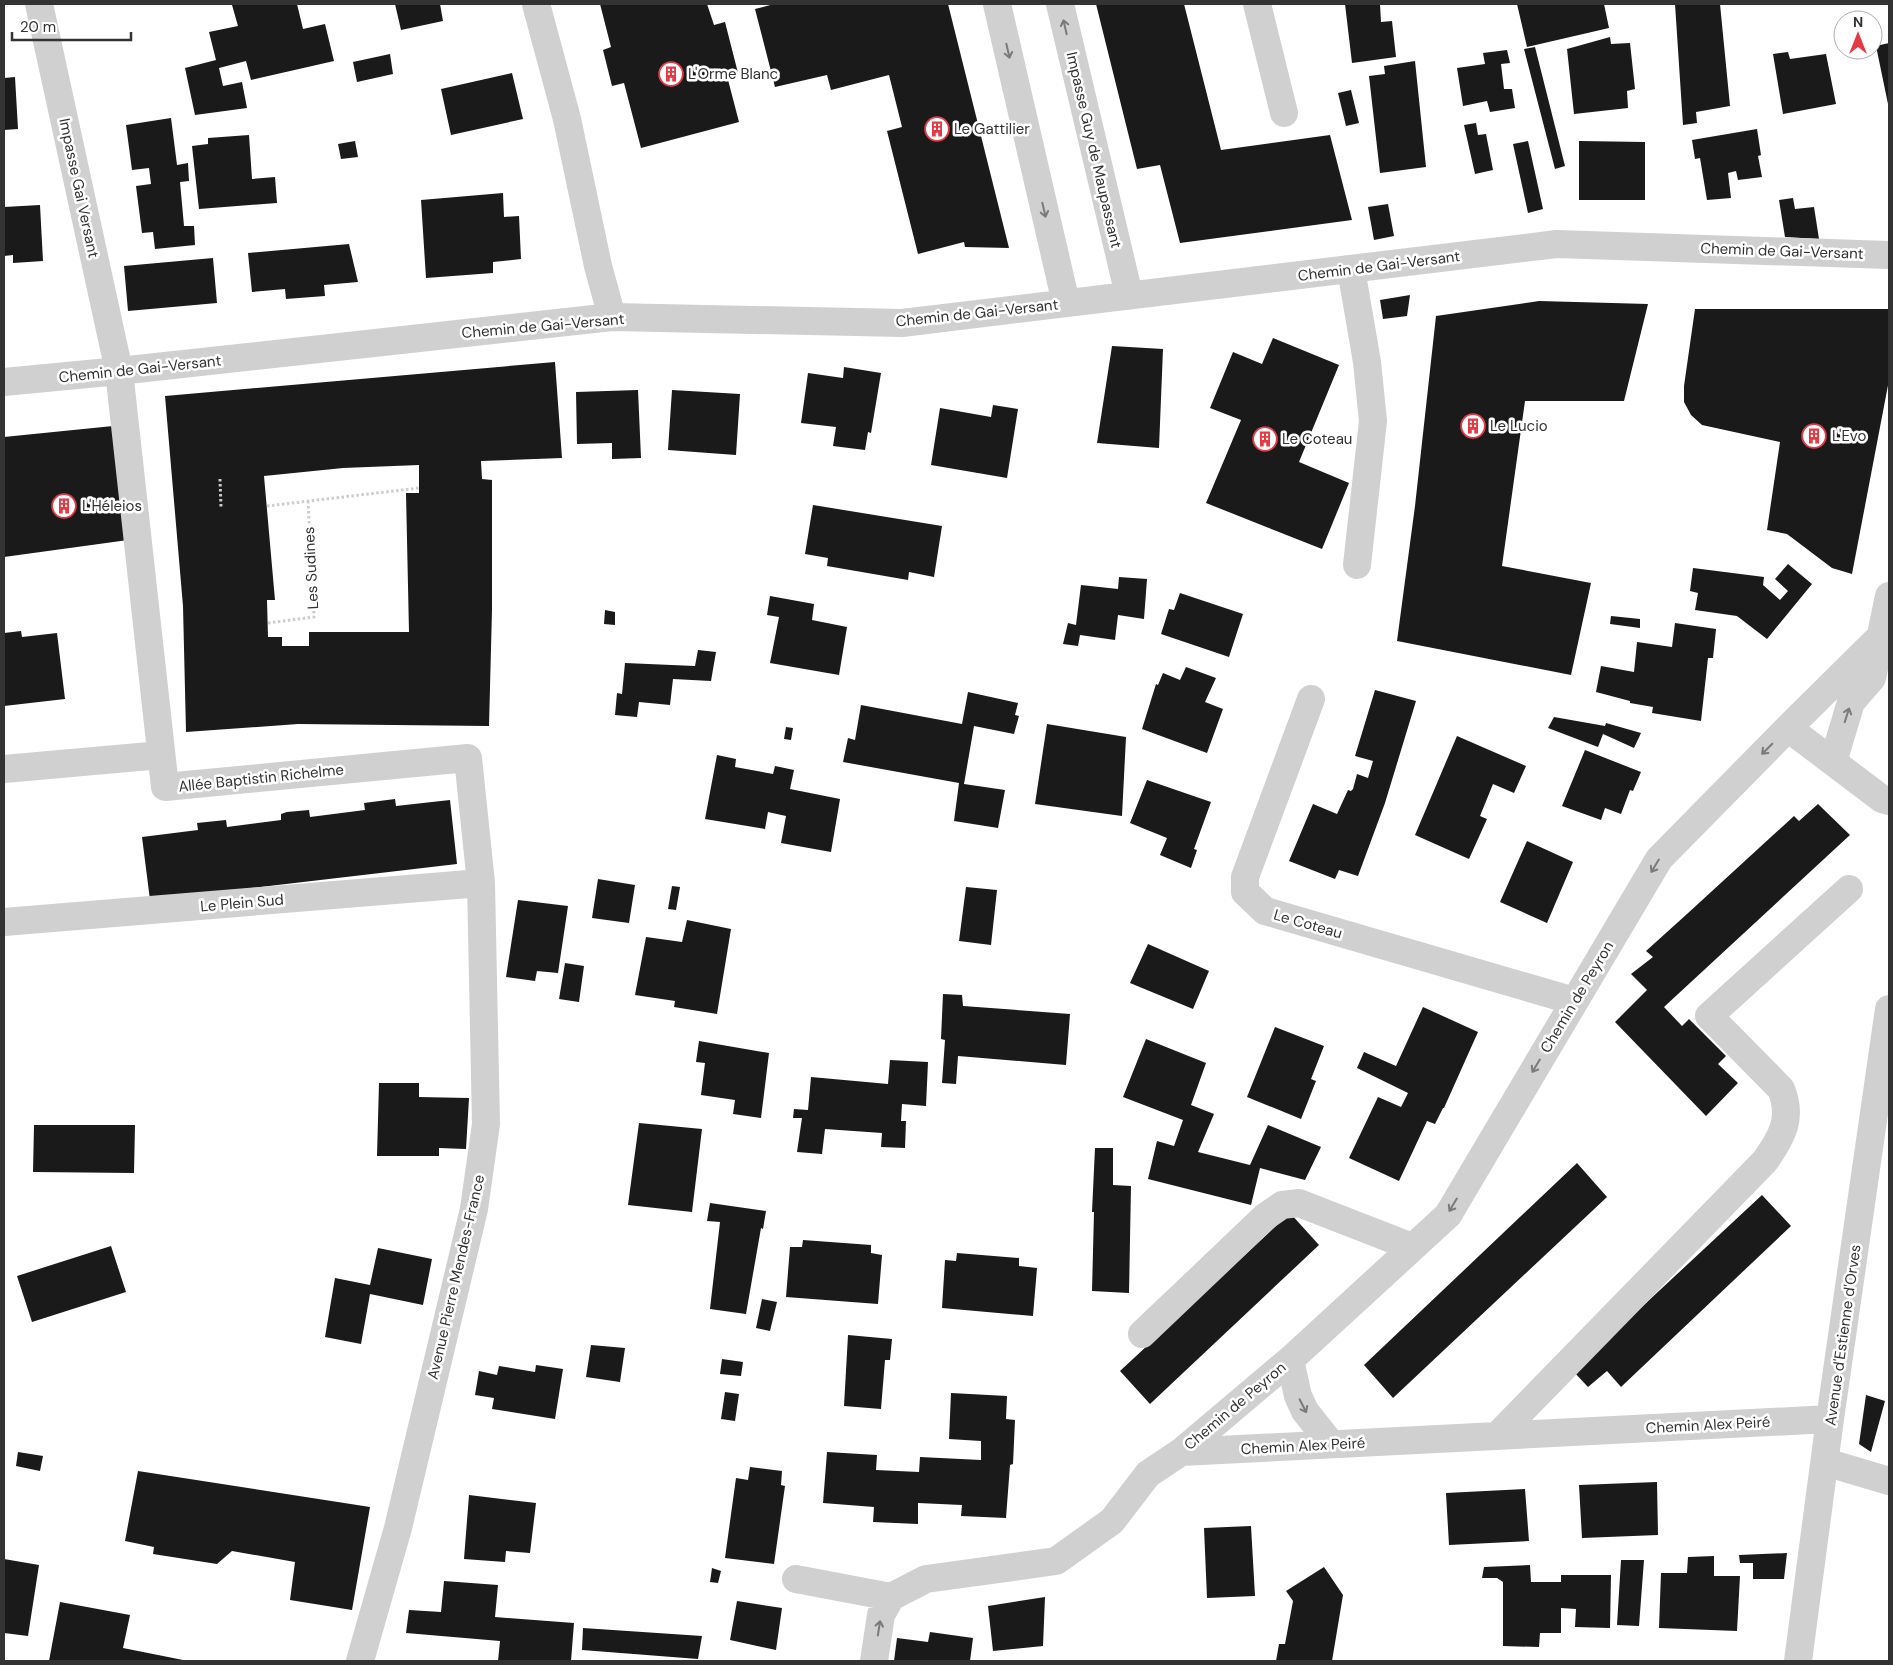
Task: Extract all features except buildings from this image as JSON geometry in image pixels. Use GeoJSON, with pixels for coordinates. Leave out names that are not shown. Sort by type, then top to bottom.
{"type":"FeatureCollection","features":[{"type":"Feature","properties":{"kind":"street","name":"Impasse Gai Versant"},"geometry":{"type":"LineString","coordinates":[[39,4],[119,371]]}},
{"type":"Feature","properties":{"kind":"street"},"geometry":{"type":"LineString","coordinates":[[536,4],[567,120],[598,266],[612,317]]}},
{"type":"Feature","properties":{"kind":"street"},"geometry":{"type":"LineString","coordinates":[[997,4],[1066,303]]}},
{"type":"Feature","properties":{"kind":"street","name":"Impasse Guy de Maupassant"},"geometry":{"type":"LineString","coordinates":[[1060,4],[1129,295]]}},
{"type":"Feature","properties":{"kind":"street"},"geometry":{"type":"LineString","coordinates":[[1257,4],[1284,113]]}},
{"type":"Feature","properties":{"kind":"street","name":"Chemin de Gai-Versant"},"geometry":{"type":"LineString","coordinates":[[4,382],[612,317],[902,323],[1557,244],[1889,254]]}},
{"type":"Feature","properties":{"kind":"street"},"geometry":{"type":"LineString","coordinates":[[1351,269],[1366,362],[1373,421],[1357,565]]}},
{"type":"Feature","properties":{"kind":"street","name":"Allée Baptistin Richelme"},"geometry":{"type":"LineString","coordinates":[[119,371],[165,788],[468,758],[481,883]]}},
{"type":"Feature","properties":{"kind":"street"},"geometry":{"type":"LineString","coordinates":[[1833,762],[1851,702],[1872,678],[1889,596]]}},
{"type":"Feature","properties":{"kind":"street"},"geometry":{"type":"LineString","coordinates":[[1880,636],[1788,728],[1882,799],[1889,800]]}},
{"type":"Feature","properties":{"kind":"street","name":"Le Coteau"},"geometry":{"type":"LineString","coordinates":[[1311,699],[1245,877],[1245,892],[1265,912],[1574,1001]]}},
{"type":"Feature","properties":{"kind":"street","name":"Chemin de Peyron"},"geometry":{"type":"LineString","coordinates":[[1181,1452],[1290,1360],[1448,1215],[1659,859],[1788,728]]}},
{"type":"Feature","properties":{"kind":"street"},"geometry":{"type":"LineString","coordinates":[[4,769],[161,755]]}},
{"type":"Feature","properties":{"kind":"street","name":"Le Plein Sud"},"geometry":{"type":"LineString","coordinates":[[4,922],[481,883]]}},
{"type":"Feature","properties":{"kind":"street","name":"Avenue Pierre Mendes-France"},"geometry":{"type":"LineString","coordinates":[[360,1661],[398,1528],[474,1209],[486,1124],[481,883]]}},
{"type":"Feature","properties":{"kind":"street"},"geometry":{"type":"LineString","coordinates":[[1497,1436],[1765,1162],[1777,1145],[1784,1131],[1786,1119],[1786,1100],[1781,1089],[1709,1016],[1849,889]]}},
{"type":"Feature","properties":{"kind":"street","name":"Avenue d'Estienne d'Orves"},"geometry":{"type":"LineString","coordinates":[[1798,1661],[1830,1419],[1889,1010]]}},
{"type":"Feature","properties":{"kind":"street"},"geometry":{"type":"LineString","coordinates":[[1142,1334],[1266,1216],[1282,1205],[1299,1203],[1412,1247]]}},
{"type":"Feature","properties":{"kind":"street","name":"Chemin de Peyron"},"geometry":{"type":"LineString","coordinates":[[1290,1360],[1298,1396],[1305,1412],[1331,1444]]}},
{"type":"Feature","properties":{"kind":"street","name":"Chemin Alex Peiré"},"geometry":{"type":"LineString","coordinates":[[1181,1452],[1830,1419]]}},
{"type":"Feature","properties":{"kind":"street"},"geometry":{"type":"LineString","coordinates":[[874,1661],[881,1615],[891,1597],[926,1580],[1056,1561],[1112,1521],[1148,1474],[1181,1452]]}},
{"type":"Feature","properties":{"kind":"street"},"geometry":{"type":"LineString","coordinates":[[1825,1462],[1889,1481]]}},
{"type":"Feature","properties":{"kind":"street"},"geometry":{"type":"LineString","coordinates":[[796,1580],[891,1597]]}},
{"type":"Feature","properties":{"kind":"path"},"geometry":{"type":"LineString","coordinates":[[220,479],[221,507]]}},
{"type":"Feature","properties":{"kind":"path"},"geometry":{"type":"LineString","coordinates":[[267,506],[419,488]]}},
{"type":"Feature","properties":{"kind":"path","name":"Les Sudines"},"geometry":{"type":"LineString","coordinates":[[268,623],[314,618],[308,501]]}},
{"type":"Feature","properties":{"kind":"place","name":"L'Orme Blanc"},"geometry":{"type":"Point","coordinates":[671,74]}},
{"type":"Feature","properties":{"kind":"place","name":"Le Gattilier"},"geometry":{"type":"Point","coordinates":[937,129]}},
{"type":"Feature","properties":{"kind":"place","name":"Le Lucio"},"geometry":{"type":"Point","coordinates":[1473,426]}},
{"type":"Feature","properties":{"kind":"place","name":"L'Evo"},"geometry":{"type":"Point","coordinates":[1814,436]}},
{"type":"Feature","properties":{"kind":"place","name":"Le Coteau"},"geometry":{"type":"Point","coordinates":[1265,439]}},
{"type":"Feature","properties":{"kind":"place","name":"L'Héleios"},"geometry":{"type":"Point","coordinates":[64,506]}}]}
